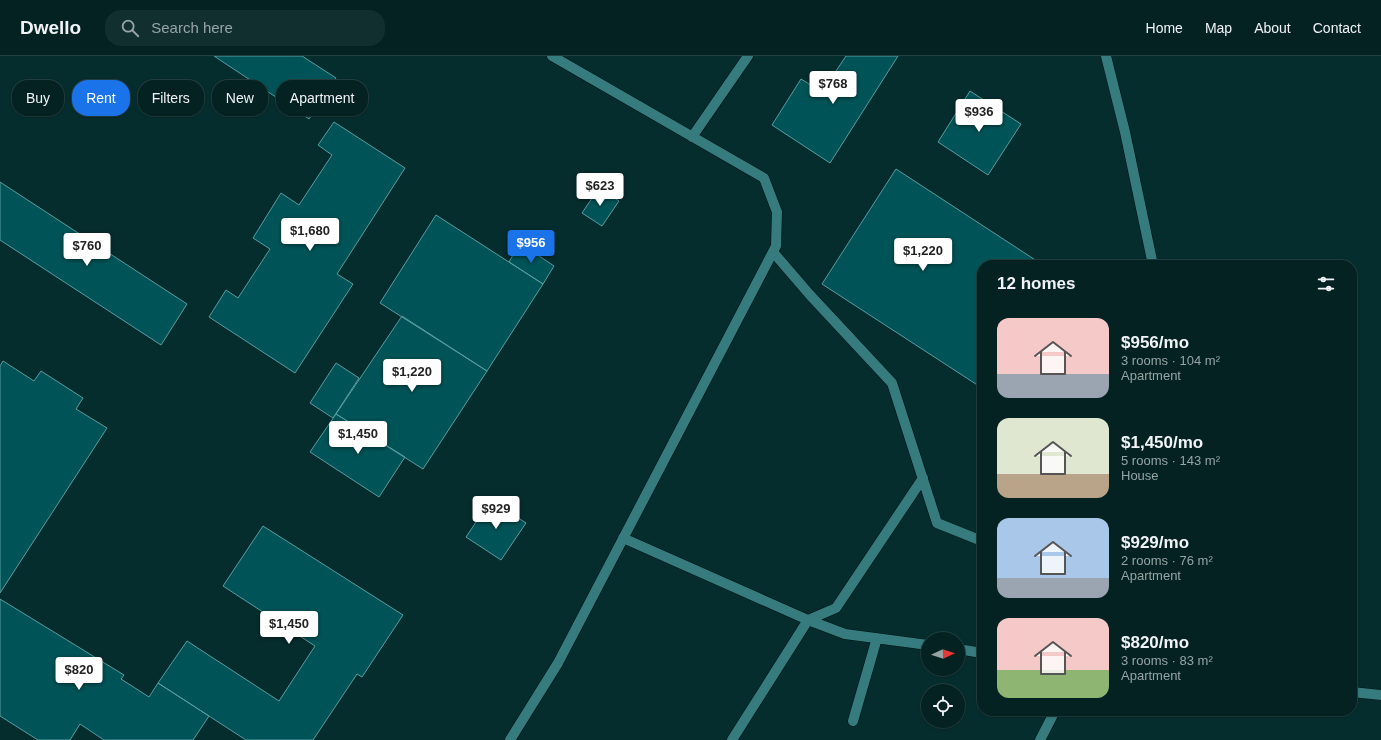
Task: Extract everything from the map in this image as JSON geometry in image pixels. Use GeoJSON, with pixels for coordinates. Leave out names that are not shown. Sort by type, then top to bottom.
{"type":"FeatureCollection","features":[{"type":"Feature","properties":{"kind":"lane"},"geometry":{"type":"LineString","coordinates":[[510,740],[558,663],[776,246],[777,212],[764,178],[552,56]]}},
{"type":"Feature","properties":{"kind":"lane"},"geometry":{"type":"LineString","coordinates":[[692,137],[748,56]]}},
{"type":"Feature","properties":{"kind":"lane"},"geometry":{"type":"LineString","coordinates":[[1106,56],[1125,132],[1152,260]]}},
{"type":"Feature","properties":{"kind":"lane"},"geometry":{"type":"LineString","coordinates":[[773,252],[810,295],[892,383],[937,523],[977,539]]}},
{"type":"Feature","properties":{"kind":"lane"},"geometry":{"type":"LineString","coordinates":[[732,740],[808,620],[836,608],[923,478]]}},
{"type":"Feature","properties":{"kind":"lane"},"geometry":{"type":"LineString","coordinates":[[623,538],[808,620],[845,634],[921,644]]}},
{"type":"Feature","properties":{"kind":"lane"},"geometry":{"type":"LineString","coordinates":[[853,721],[877,638]]}},
{"type":"Feature","properties":{"kind":"lane"},"geometry":{"type":"LineString","coordinates":[[965,650],[977,652]]}},
{"type":"Feature","properties":{"kind":"lane"},"geometry":{"type":"LineString","coordinates":[[1357,693],[1381,695]]}},
{"type":"Feature","properties":{"kind":"lane"},"geometry":{"type":"LineString","coordinates":[[1040,740],[1052,716]]}},
{"type":"Feature","properties":{"kind":"building"},"geometry":{"type":"Polygon","coordinates":[[[214,56],[302,56],[336,78],[335,80],[276,80],[276,97],[268,92],[268,80],[250,80],[214,56]]]}},
{"type":"Feature","properties":{"kind":"building"},"geometry":{"type":"Polygon","coordinates":[[[846,56],[898,56],[830,163],[772,125],[801,79],[822,92],[846,56]]]}},
{"type":"Feature","properties":{"kind":"building"},"geometry":{"type":"Polygon","coordinates":[[[970,91],[1021,124],[988,175],[938,142],[970,91]]]}},
{"type":"Feature","properties":{"kind":"building"},"geometry":{"type":"Polygon","coordinates":[[[334,122],[405,168],[337,274],[353,284],[295,373],[209,317],[226,290],[238,298],[270,249],[253,238],[281,193],[299,205],[332,155],[318,145],[334,122]]]}},
{"type":"Feature","properties":{"kind":"building"},"geometry":{"type":"Polygon","coordinates":[[[896,169],[1035,260],[977,260],[977,385],[822,284],[896,169]]]}},
{"type":"Feature","properties":{"kind":"building"},"geometry":{"type":"Polygon","coordinates":[[[0,182],[187,304],[161,345],[0,240],[0,182]]]}},
{"type":"Feature","properties":{"kind":"building"},"geometry":{"type":"Polygon","coordinates":[[[599,188],[619,201],[602,226],[582,213],[599,188]]]}},
{"type":"Feature","properties":{"kind":"building"},"geometry":{"type":"Polygon","coordinates":[[[436,215],[543,284],[487,371],[380,303],[436,215]]]}},
{"type":"Feature","properties":{"kind":"building"},"geometry":{"type":"Polygon","coordinates":[[[520,243],[554,266],[543,284],[509,262],[520,243]]]}},
{"type":"Feature","properties":{"kind":"building"},"geometry":{"type":"Polygon","coordinates":[[[402,316],[487,371],[423,469],[336,414],[402,316]]]}},
{"type":"Feature","properties":{"kind":"building"},"geometry":{"type":"Polygon","coordinates":[[[3,361],[34,381],[41,371],[83,398],[76,409],[107,428],[0,593],[0,366],[3,361]]]}},
{"type":"Feature","properties":{"kind":"building"},"geometry":{"type":"Polygon","coordinates":[[[336,363],[359,378],[333,418],[310,403],[336,363]]]}},
{"type":"Feature","properties":{"kind":"building"},"geometry":{"type":"Polygon","coordinates":[[[336,414],[405,457],[379,497],[310,452],[336,414]]]}},
{"type":"Feature","properties":{"kind":"building"},"geometry":{"type":"Polygon","coordinates":[[[491,500],[526,523],[501,560],[466,537],[491,500]]]}},
{"type":"Feature","properties":{"kind":"building"},"geometry":{"type":"Polygon","coordinates":[[[263,526],[403,615],[362,677],[357,674],[313,740],[246,740],[158,683],[187,641],[279,701],[315,646],[223,586],[263,526]]]}},
{"type":"Feature","properties":{"kind":"building"},"geometry":{"type":"Polygon","coordinates":[[[0,599],[124,675],[121,679],[149,697],[158,683],[209,716],[193,740],[104,740],[80,724],[70,740],[38,740],[0,716],[0,599]]]}}]}
